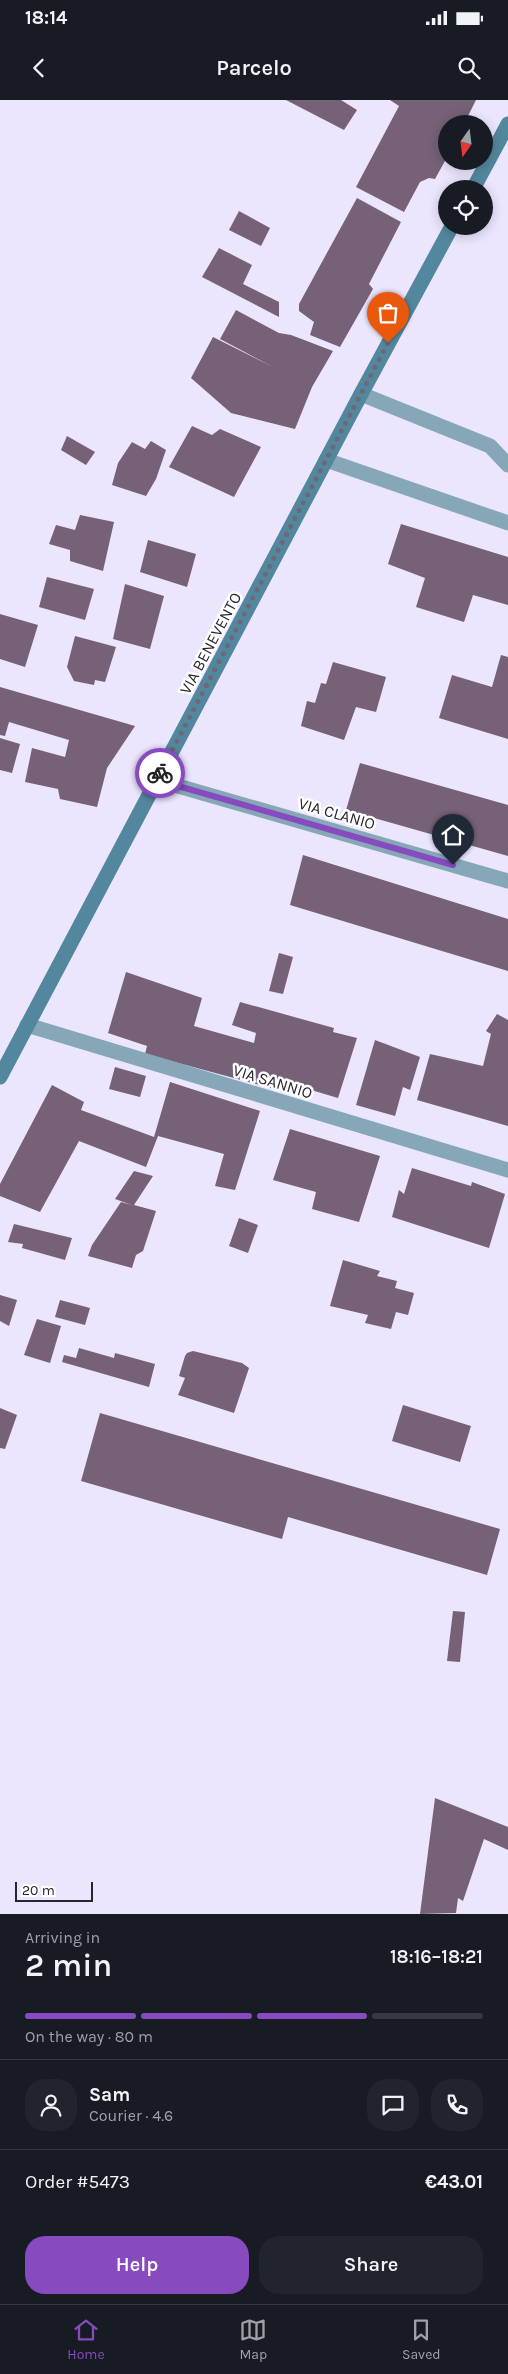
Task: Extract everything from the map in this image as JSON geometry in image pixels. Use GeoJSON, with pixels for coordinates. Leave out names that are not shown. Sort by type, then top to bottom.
{"type":"FeatureCollection","features":[{"type":"Feature","properties":{"kind":"main road"},"geometry":{"type":"LineString","coordinates":[[477,180],[508,124]]}},
{"type":"Feature","properties":{"kind":"main road","name":"VIA BENEVENTO"},"geometry":{"type":"LineString","coordinates":[[0,1077],[447,235]]}},
{"type":"Feature","properties":{"kind":"street"},"geometry":{"type":"LineString","coordinates":[[361,394],[490,446],[508,465]]}},
{"type":"Feature","properties":{"kind":"street"},"geometry":{"type":"LineString","coordinates":[[326,460],[508,523]]}},
{"type":"Feature","properties":{"kind":"street","name":"VIA CLANIO"},"geometry":{"type":"LineString","coordinates":[[157,780],[508,881]]}},
{"type":"Feature","properties":{"kind":"street","name":"VIA SANNIO"},"geometry":{"type":"LineString","coordinates":[[27,1025],[508,1170]]}},
{"type":"Feature","properties":{"kind":"building"},"geometry":{"type":"Polygon","coordinates":[[[286,100],[341,100],[357,110],[344,130],[286,100]]]}},
{"type":"Feature","properties":{"kind":"building"},"geometry":{"type":"Polygon","coordinates":[[[390,100],[476,100],[468,115],[438,115],[438,170],[440,170],[435,179],[429,178],[420,182],[404,212],[356,187],[399,106],[390,100]]]}},
{"type":"Feature","properties":{"kind":"building"},"geometry":{"type":"Polygon","coordinates":[[[357,198],[401,222],[369,284],[373,289],[340,347],[310,335],[314,322],[299,311],[299,304],[357,198]]]}},
{"type":"Feature","properties":{"kind":"building"},"geometry":{"type":"Polygon","coordinates":[[[239,211],[270,228],[261,246],[229,230],[239,211]]]}},
{"type":"Feature","properties":{"kind":"building"},"geometry":{"type":"Polygon","coordinates":[[[219,248],[252,265],[243,284],[279,302],[279,317],[202,277],[219,248]]]}},
{"type":"Feature","properties":{"kind":"building"},"geometry":{"type":"Polygon","coordinates":[[[236,310],[279,333],[291,335],[333,351],[312,387],[295,429],[231,413],[191,378],[213,337],[273,367],[220,339],[236,310]]]}},
{"type":"Feature","properties":{"kind":"building"},"geometry":{"type":"Polygon","coordinates":[[[192,426],[212,435],[220,429],[261,447],[234,497],[169,467],[192,426]]]}},
{"type":"Feature","properties":{"kind":"building"},"geometry":{"type":"Polygon","coordinates":[[[67,436],[95,452],[86,465],[61,450],[67,436]]]}},
{"type":"Feature","properties":{"kind":"building"},"geometry":{"type":"Polygon","coordinates":[[[151,441],[166,450],[156,479],[146,496],[112,485],[118,463],[132,442],[145,449],[151,441]]]}},
{"type":"Feature","properties":{"kind":"building"},"geometry":{"type":"Polygon","coordinates":[[[80,515],[114,522],[103,571],[70,561],[70,550],[49,544],[56,525],[75,530],[80,515]]]}},
{"type":"Feature","properties":{"kind":"building"},"geometry":{"type":"Polygon","coordinates":[[[401,524],[508,557],[508,605],[473,595],[464,622],[416,607],[425,578],[388,564],[401,524]]]}},
{"type":"Feature","properties":{"kind":"building"},"geometry":{"type":"Polygon","coordinates":[[[148,540],[196,554],[187,587],[140,572],[148,540]]]}},
{"type":"Feature","properties":{"kind":"building"},"geometry":{"type":"Polygon","coordinates":[[[47,577],[94,589],[85,620],[39,607],[47,577]]]}},
{"type":"Feature","properties":{"kind":"building"},"geometry":{"type":"Polygon","coordinates":[[[125,584],[164,596],[150,649],[113,639],[125,584]]]}},
{"type":"Feature","properties":{"kind":"building"},"geometry":{"type":"Polygon","coordinates":[[[0,614],[38,625],[25,667],[0,659],[0,614]]]}},
{"type":"Feature","properties":{"kind":"building"},"geometry":{"type":"Polygon","coordinates":[[[75,636],[116,647],[105,682],[95,680],[94,685],[74,681],[67,667],[75,636]]]}},
{"type":"Feature","properties":{"kind":"building"},"geometry":{"type":"Polygon","coordinates":[[[501,655],[508,657],[508,739],[439,718],[452,675],[492,687],[501,655]]]}},
{"type":"Feature","properties":{"kind":"building"},"geometry":{"type":"Polygon","coordinates":[[[333,662],[386,677],[376,712],[356,707],[344,740],[301,726],[307,701],[315,703],[321,683],[326,684],[333,662]]]}},
{"type":"Feature","properties":{"kind":"building"},"geometry":{"type":"Polygon","coordinates":[[[0,687],[135,726],[107,768],[97,807],[60,799],[58,789],[25,782],[32,748],[65,757],[69,740],[9,722],[5,736],[0,735],[0,687]]]}},
{"type":"Feature","properties":{"kind":"building"},"geometry":{"type":"Polygon","coordinates":[[[0,738],[20,744],[12,773],[0,770],[0,738]]]}},
{"type":"Feature","properties":{"kind":"building"},"geometry":{"type":"Polygon","coordinates":[[[360,763],[508,805],[508,856],[346,810],[360,763]]]}},
{"type":"Feature","properties":{"kind":"building"},"geometry":{"type":"Polygon","coordinates":[[[303,855],[508,919],[508,971],[290,905],[303,855]]]}},
{"type":"Feature","properties":{"kind":"building"},"geometry":{"type":"Polygon","coordinates":[[[279,953],[293,957],[283,994],[269,991],[279,953]]]}},
{"type":"Feature","properties":{"kind":"building"},"geometry":{"type":"Polygon","coordinates":[[[126,972],[202,998],[194,1026],[254,1043],[256,1033],[232,1025],[240,1002],[334,1028],[333,1032],[357,1038],[338,1098],[274,1079],[271,1088],[145,1054],[147,1046],[108,1033],[126,972]]]}},
{"type":"Feature","properties":{"kind":"building"},"geometry":{"type":"Polygon","coordinates":[[[497,1014],[508,1020],[508,1126],[417,1100],[430,1054],[483,1066],[491,1034],[486,1031],[497,1014]]]}},
{"type":"Feature","properties":{"kind":"building"},"geometry":{"type":"Polygon","coordinates":[[[375,1040],[420,1057],[410,1090],[403,1087],[395,1116],[356,1105],[375,1040]]]}},
{"type":"Feature","properties":{"kind":"building"},"geometry":{"type":"Polygon","coordinates":[[[115,1067],[146,1076],[140,1097],[109,1089],[115,1067]]]}},
{"type":"Feature","properties":{"kind":"building"},"geometry":{"type":"Polygon","coordinates":[[[170,1082],[260,1111],[235,1190],[215,1186],[224,1154],[158,1136],[146,1167],[79,1141],[40,1212],[0,1196],[0,1184],[52,1085],[84,1102],[81,1110],[154,1137],[170,1082]]]}},
{"type":"Feature","properties":{"kind":"building"},"geometry":{"type":"Polygon","coordinates":[[[290,1129],[380,1156],[359,1222],[312,1209],[316,1192],[273,1180],[290,1129]]]}},
{"type":"Feature","properties":{"kind":"building"},"geometry":{"type":"Polygon","coordinates":[[[412,1168],[471,1186],[472,1182],[505,1194],[489,1248],[392,1217],[399,1190],[404,1194],[412,1168]]]}},
{"type":"Feature","properties":{"kind":"building"},"geometry":{"type":"Polygon","coordinates":[[[134,1171],[153,1176],[134,1205],[156,1211],[143,1251],[136,1255],[132,1268],[88,1256],[92,1245],[121,1202],[132,1205],[115,1199],[134,1171]]]}},
{"type":"Feature","properties":{"kind":"building"},"geometry":{"type":"Polygon","coordinates":[[[239,1218],[258,1225],[248,1253],[229,1246],[239,1218]]]}},
{"type":"Feature","properties":{"kind":"building"},"geometry":{"type":"Polygon","coordinates":[[[14,1224],[72,1238],[65,1260],[22,1248],[23,1244],[8,1242],[14,1224]]]}},
{"type":"Feature","properties":{"kind":"building"},"geometry":{"type":"Polygon","coordinates":[[[343,1260],[380,1271],[377,1276],[397,1281],[395,1288],[414,1293],[408,1315],[396,1312],[391,1329],[365,1323],[368,1315],[330,1306],[343,1260]]]}},
{"type":"Feature","properties":{"kind":"building"},"geometry":{"type":"Polygon","coordinates":[[[0,1295],[17,1300],[9,1326],[0,1321],[0,1295]]]}},
{"type":"Feature","properties":{"kind":"building"},"geometry":{"type":"Polygon","coordinates":[[[60,1300],[90,1308],[85,1325],[55,1317],[60,1300]]]}},
{"type":"Feature","properties":{"kind":"building"},"geometry":{"type":"Polygon","coordinates":[[[37,1319],[61,1326],[50,1363],[24,1355],[37,1319]]]}},
{"type":"Feature","properties":{"kind":"building"},"geometry":{"type":"Polygon","coordinates":[[[79,1348],[114,1358],[115,1353],[155,1364],[149,1387],[62,1362],[64,1355],[76,1358],[79,1348]]]}},
{"type":"Feature","properties":{"kind":"building"},"geometry":{"type":"Polygon","coordinates":[[[193,1351],[242,1363],[249,1368],[234,1413],[178,1395],[185,1378],[179,1376],[185,1356],[193,1351]]]}},
{"type":"Feature","properties":{"kind":"building"},"geometry":{"type":"Polygon","coordinates":[[[403,1405],[471,1426],[460,1462],[392,1441],[403,1405]]]}},
{"type":"Feature","properties":{"kind":"building"},"geometry":{"type":"Polygon","coordinates":[[[0,1408],[17,1415],[5,1449],[0,1448],[0,1408]]]}},
{"type":"Feature","properties":{"kind":"building"},"geometry":{"type":"Polygon","coordinates":[[[100,1413],[500,1529],[487,1575],[288,1517],[282,1539],[81,1481],[100,1413]]]}},
{"type":"Feature","properties":{"kind":"building"},"geometry":{"type":"Polygon","coordinates":[[[453,1611],[465,1612],[460,1662],[447,1661],[453,1611]]]}},
{"type":"Feature","properties":{"kind":"building"},"geometry":{"type":"Polygon","coordinates":[[[435,1798],[508,1827],[508,1850],[484,1839],[463,1901],[458,1898],[456,1913],[420,1914],[435,1798]]]}},
{"type":"Feature","properties":{"kind":"way so far"},"geometry":{"type":"LineString","coordinates":[[160,773],[388,343]]}},
{"type":"Feature","properties":{"kind":"route"},"geometry":{"type":"LineString","coordinates":[[160,773],[157,780],[453,865]]}}]}
